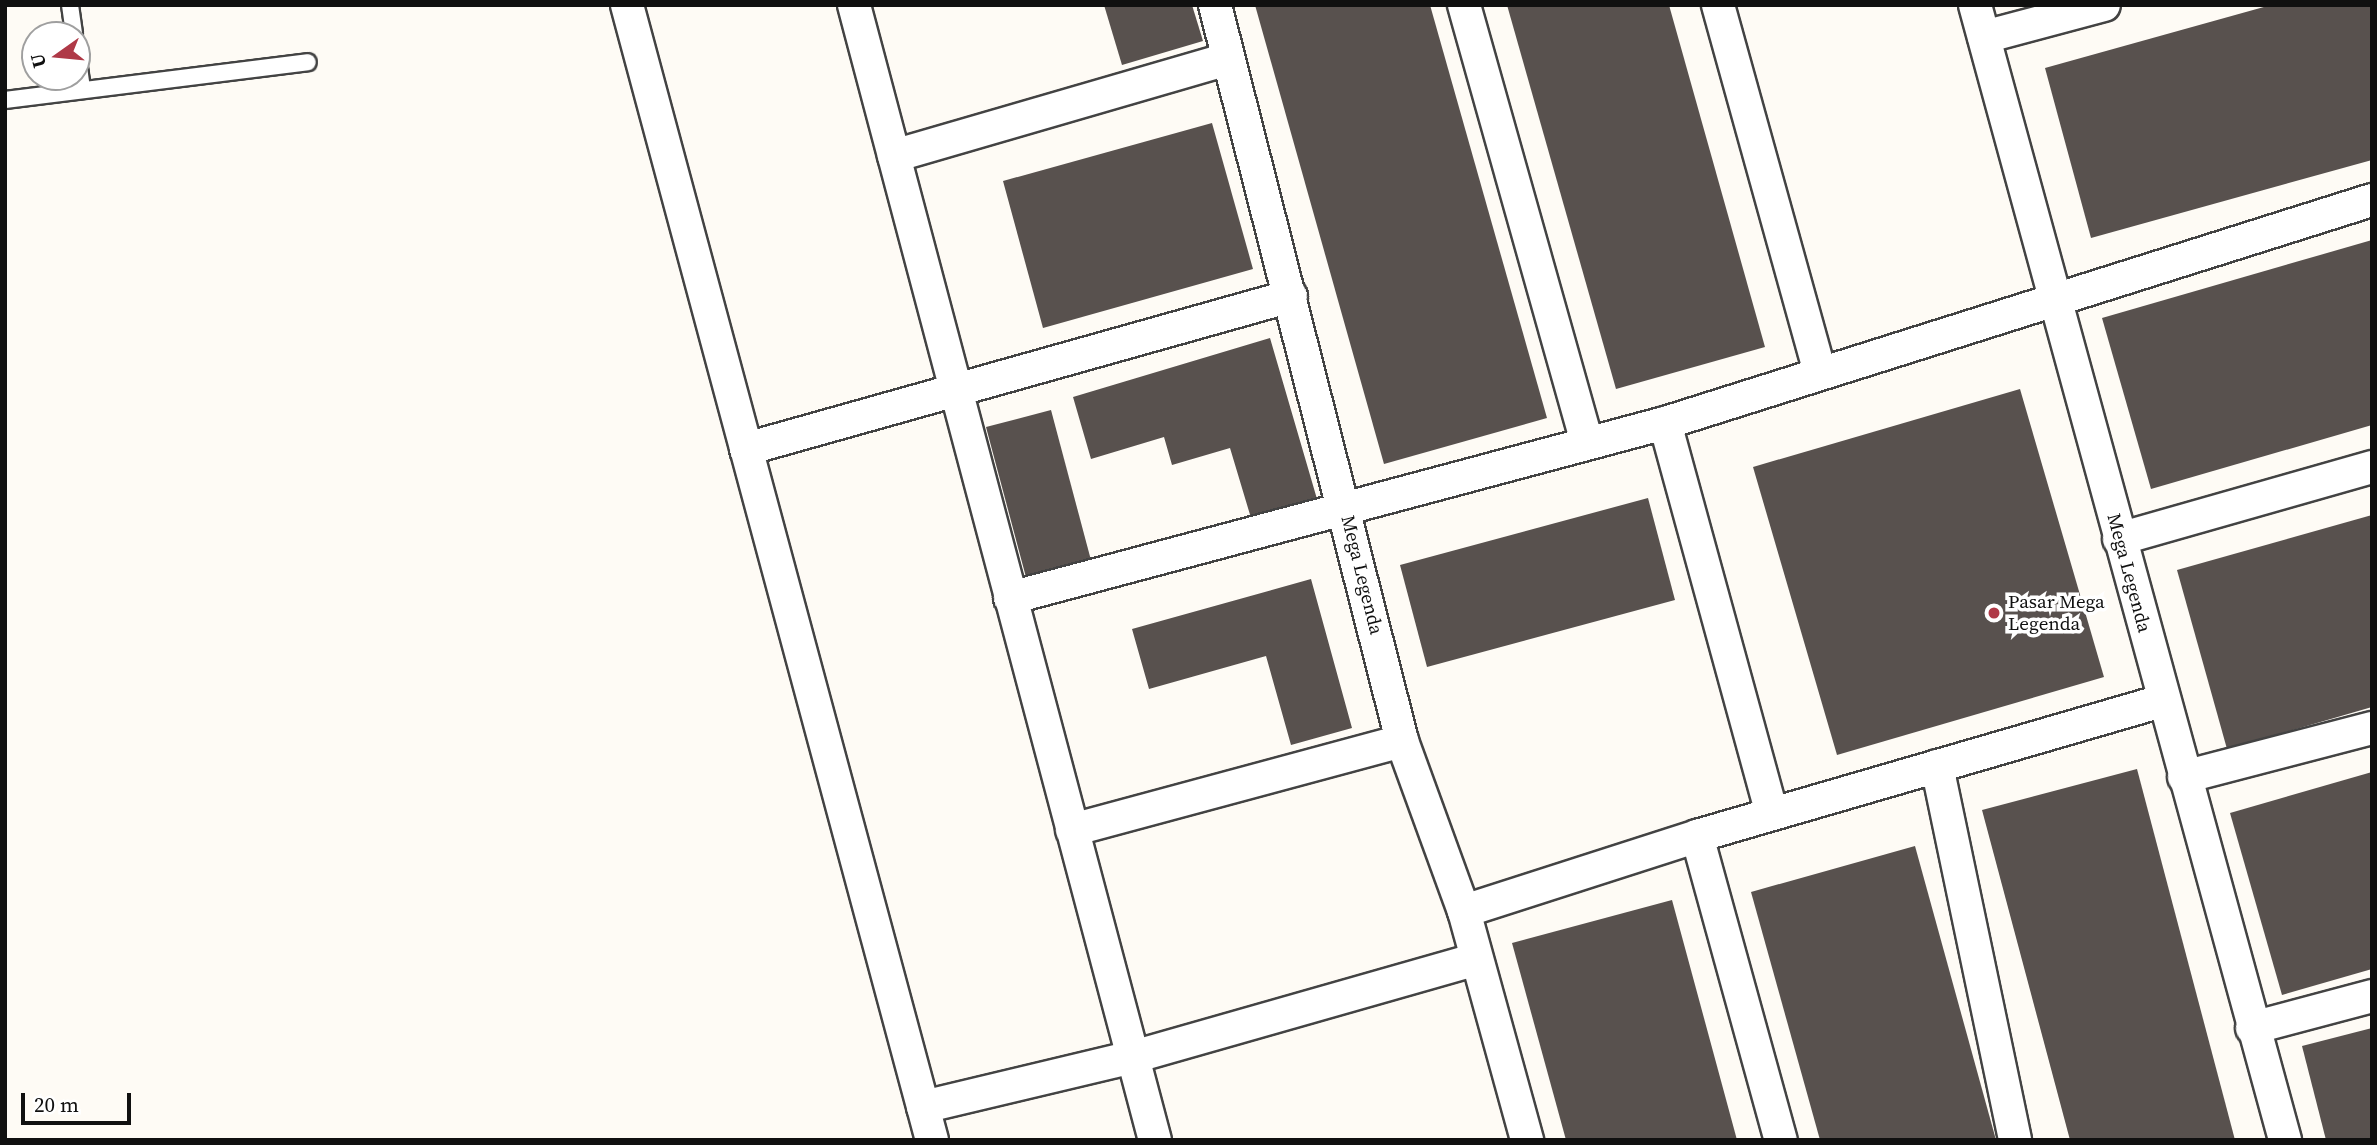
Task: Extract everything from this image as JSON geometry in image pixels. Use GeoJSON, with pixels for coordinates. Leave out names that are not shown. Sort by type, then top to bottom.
{"type":"FeatureCollection","features":[{"type":"Feature","properties":{"kind":"street"},"geometry":{"type":"LineString","coordinates":[[627,5],[932,1140]]}},
{"type":"Feature","properties":{"kind":"street"},"geometry":{"type":"LineString","coordinates":[[854,5],[1156,1140]]}},
{"type":"Feature","properties":{"kind":"street","name":"Mega Legenda"},"geometry":{"type":"LineString","coordinates":[[1215,5],[1346,509],[1402,741],[1464,911],[1474,960],[1527,1140]]}},
{"type":"Feature","properties":{"kind":"street"},"geometry":{"type":"LineString","coordinates":[[1464,5],[1587,443]]}},
{"type":"Feature","properties":{"kind":"street"},"geometry":{"type":"LineString","coordinates":[[1718,5],[1820,373]]}},
{"type":"Feature","properties":{"kind":"street","name":"Mega Legenda"},"geometry":{"type":"LineString","coordinates":[[1975,5],[2052,298],[2285,1140]]}},
{"type":"Feature","properties":{"kind":"street"},"geometry":{"type":"LineString","coordinates":[[1983,37],[2104,5]]}},
{"type":"Feature","properties":{"kind":"street"},"geometry":{"type":"LineString","coordinates":[[894,156],[1228,59]]}},
{"type":"Feature","properties":{"kind":"street"},"geometry":{"type":"LineString","coordinates":[[1010,598],[1665,423],[2052,298],[2372,200]]}},
{"type":"Feature","properties":{"kind":"street"},"geometry":{"type":"LineString","coordinates":[[746,449],[1291,296]]}},
{"type":"Feature","properties":{"kind":"street"},"geometry":{"type":"LineString","coordinates":[[1665,423],[1772,814]]}},
{"type":"Feature","properties":{"kind":"street"},"geometry":{"type":"LineString","coordinates":[[2119,539],[2372,467]]}},
{"type":"Feature","properties":{"kind":"street"},"geometry":{"type":"LineString","coordinates":[[1464,911],[1698,836],[2163,701]]}},
{"type":"Feature","properties":{"kind":"street"},"geometry":{"type":"LineString","coordinates":[[2184,777],[2372,728]]}},
{"type":"Feature","properties":{"kind":"street"},"geometry":{"type":"LineString","coordinates":[[1072,830],[1402,741]]}},
{"type":"Feature","properties":{"kind":"street"},"geometry":{"type":"LineString","coordinates":[[1937,766],[2015,1140]]}},
{"type":"Feature","properties":{"kind":"street"},"geometry":{"type":"LineString","coordinates":[[1698,836],[1780,1140]]}},
{"type":"Feature","properties":{"kind":"street"},"geometry":{"type":"LineString","coordinates":[[923,1107],[1133,1057],[1474,960]]}},
{"type":"Feature","properties":{"kind":"street"},"geometry":{"type":"LineString","coordinates":[[2252,1028],[2372,996]]}},
{"type":"Feature","properties":{"kind":"lane"},"geometry":{"type":"LineString","coordinates":[[91,87],[308,62]]}},
{"type":"Feature","properties":{"kind":"lane"},"geometry":{"type":"LineString","coordinates":[[5,100],[63,91]]}},
{"type":"Feature","properties":{"kind":"building"},"geometry":{"type":"Polygon","coordinates":[[[1104,5],[1192,5],[1203,41],[1122,65],[1104,5]]]}},
{"type":"Feature","properties":{"kind":"building"},"geometry":{"type":"Polygon","coordinates":[[[1255,5],[1430,5],[1547,418],[1384,464],[1255,5]]]}},
{"type":"Feature","properties":{"kind":"building"},"geometry":{"type":"Polygon","coordinates":[[[1507,5],[1669,5],[1765,347],[1616,389],[1507,5]]]}},
{"type":"Feature","properties":{"kind":"building"},"geometry":{"type":"Polygon","coordinates":[[[2271,5],[2372,5],[2372,160],[2091,238],[2045,68],[2271,5]]]}},
{"type":"Feature","properties":{"kind":"building"},"geometry":{"type":"Polygon","coordinates":[[[1212,123],[1253,269],[1043,328],[1003,181],[1212,123]]]}},
{"type":"Feature","properties":{"kind":"building"},"geometry":{"type":"Polygon","coordinates":[[[2372,240],[2372,425],[2151,489],[2102,318],[2372,240]]]}},
{"type":"Feature","properties":{"kind":"building"},"geometry":{"type":"Polygon","coordinates":[[[1270,338],[1317,499],[1251,518],[1230,448],[1172,465],[1164,437],[1091,459],[1073,397],[1270,338]]]}},
{"type":"Feature","properties":{"kind":"building"},"geometry":{"type":"Polygon","coordinates":[[[2020,389],[2104,677],[1837,755],[1753,467],[2020,389]]]}},
{"type":"Feature","properties":{"kind":"building"},"geometry":{"type":"Polygon","coordinates":[[[1051,410],[1092,564],[1027,581],[986,427],[1051,410]]]}},
{"type":"Feature","properties":{"kind":"building"},"geometry":{"type":"Polygon","coordinates":[[[1648,498],[1675,600],[1427,667],[1400,565],[1648,498]]]}},
{"type":"Feature","properties":{"kind":"building"},"geometry":{"type":"Polygon","coordinates":[[[2372,515],[2372,707],[2227,749],[2177,570],[2372,515]]]}},
{"type":"Feature","properties":{"kind":"building"},"geometry":{"type":"Polygon","coordinates":[[[1311,579],[1352,728],[1291,745],[1266,656],[1149,689],[1132,629],[1311,579]]]}},
{"type":"Feature","properties":{"kind":"building"},"geometry":{"type":"Polygon","coordinates":[[[2137,769],[2235,1140],[2070,1140],[1982,810],[2137,769]]]}},
{"type":"Feature","properties":{"kind":"building"},"geometry":{"type":"Polygon","coordinates":[[[2372,772],[2372,969],[2282,995],[2230,813],[2372,772]]]}},
{"type":"Feature","properties":{"kind":"building"},"geometry":{"type":"Polygon","coordinates":[[[1915,846],[1996,1140],[1820,1140],[1751,892],[1915,846]]]}},
{"type":"Feature","properties":{"kind":"building"},"geometry":{"type":"Polygon","coordinates":[[[1672,900],[1737,1140],[1566,1140],[1512,943],[1672,900]]]}},
{"type":"Feature","properties":{"kind":"building"},"geometry":{"type":"Polygon","coordinates":[[[2372,1028],[2372,1140],[2326,1140],[2302,1046],[2372,1028]]]}},
{"type":"Feature","properties":{"kind":"place","name":"Pasar Mega Legenda"},"geometry":{"type":"Point","coordinates":[1994,613]}}]}
